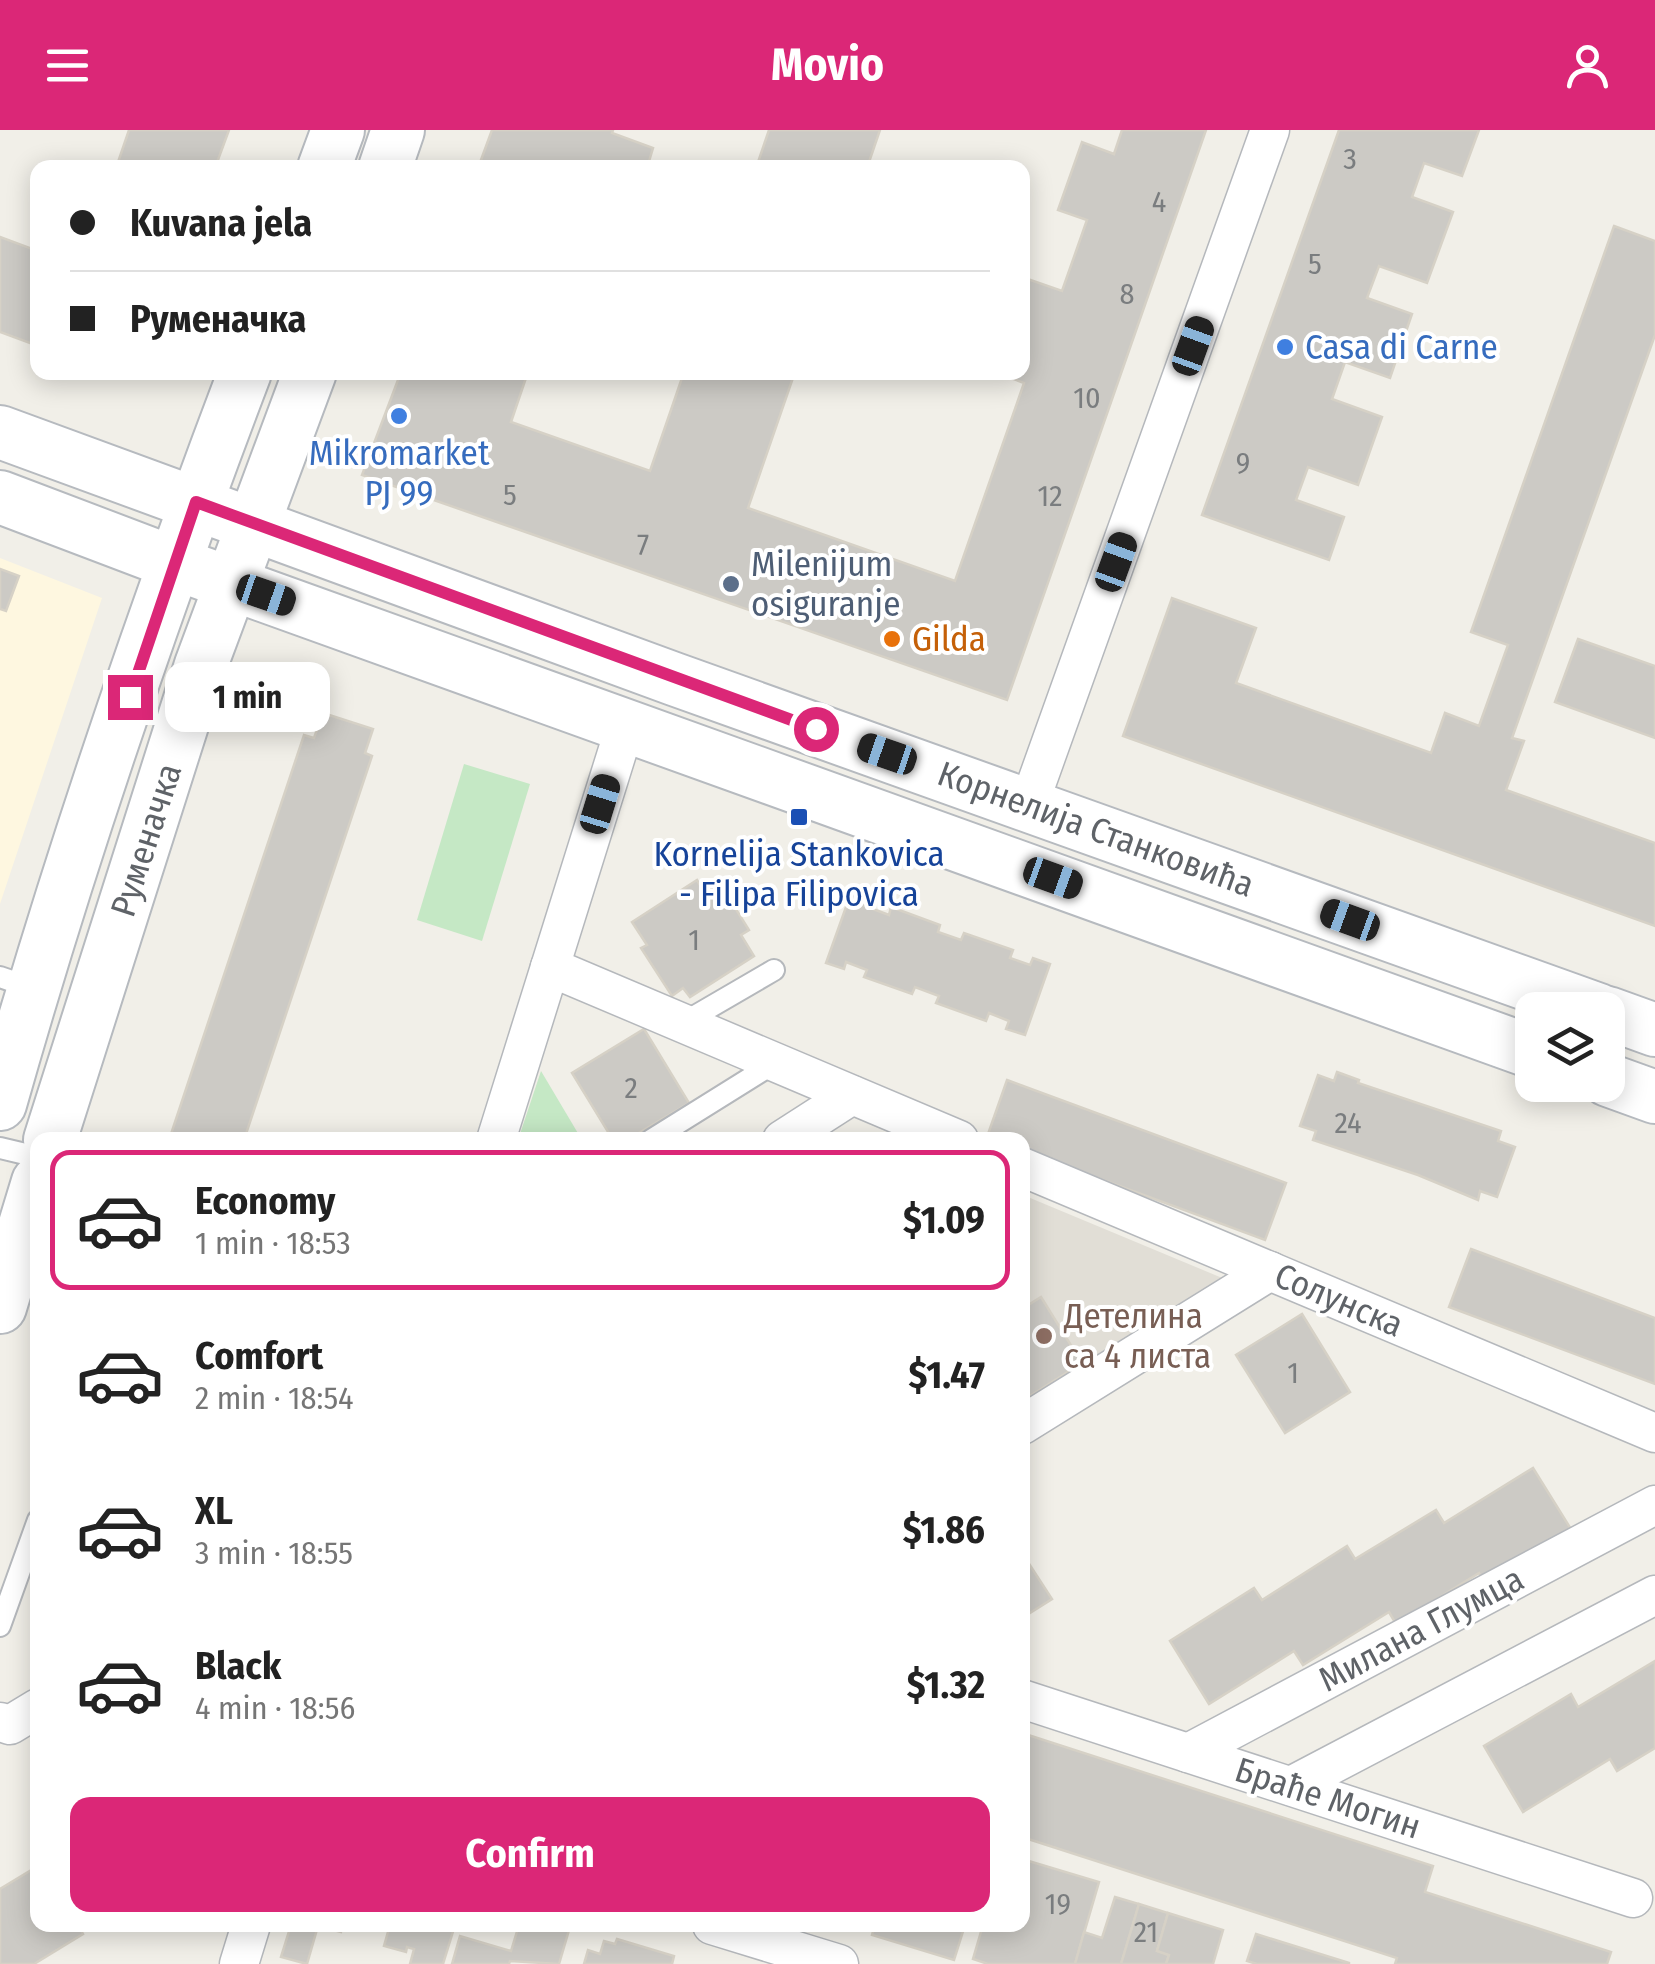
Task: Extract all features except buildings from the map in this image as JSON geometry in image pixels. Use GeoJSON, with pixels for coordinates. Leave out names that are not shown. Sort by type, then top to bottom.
{"type":"FeatureCollection","features":[{"type":"Feature","properties":{"kind":"main road"},"geometry":{"type":"LineString","coordinates":[[327,160],[338,130]]}},
{"type":"Feature","properties":{"kind":"main road"},"geometry":{"type":"LineString","coordinates":[[387,160],[398,130]]}},
{"type":"Feature","properties":{"kind":"main road","name":"Руменачка"},"geometry":{"type":"LineString","coordinates":[[0,1104],[17,983],[243,380]]}},
{"type":"Feature","properties":{"kind":"main road","name":"Руменачка"},"geometry":{"type":"LineString","coordinates":[[53,1132],[202,665],[307,380]]}},
{"type":"Feature","properties":{"kind":"main road","name":"Корнелија Станковића"},"geometry":{"type":"LineString","coordinates":[[0,432],[656,673],[1549,992]]}},
{"type":"Feature","properties":{"kind":"main road","name":"Корнелија Станковића"},"geometry":{"type":"LineString","coordinates":[[0,496],[174,563],[1515,1046]]}},
{"type":"Feature","properties":{"kind":"main road"},"geometry":{"type":"LineString","coordinates":[[1625,1019],[1655,1030]]}},
{"type":"Feature","properties":{"kind":"main road"},"geometry":{"type":"LineString","coordinates":[[1625,1086],[1655,1097]]}},
{"type":"Feature","properties":{"kind":"main road"},"geometry":{"type":"LineString","coordinates":[[0,1308],[30,1209]]}},
{"type":"Feature","properties":{"kind":"street"},"geometry":{"type":"LineString","coordinates":[[1029,804],[1270,130]]}},
{"type":"Feature","properties":{"kind":"street"},"geometry":{"type":"LineString","coordinates":[[498,1132],[626,724]]}},
{"type":"Feature","properties":{"kind":"street"},"geometry":{"type":"LineString","coordinates":[[550,967],[940,1132]]}},
{"type":"Feature","properties":{"kind":"street"},"geometry":{"type":"LineString","coordinates":[[794,1132],[852,1095]]}},
{"type":"Feature","properties":{"kind":"street","name":"Солунска"},"geometry":{"type":"LineString","coordinates":[[1030,1170],[1655,1434]]}},
{"type":"Feature","properties":{"kind":"street"},"geometry":{"type":"LineString","coordinates":[[1030,1420],[1270,1271]]}},
{"type":"Feature","properties":{"kind":"street","name":"Милана Глумца"},"geometry":{"type":"LineString","coordinates":[[1188,1753],[1655,1505]]}},
{"type":"Feature","properties":{"kind":"street"},"geometry":{"type":"LineString","coordinates":[[1291,1786],[1655,1595]]}},
{"type":"Feature","properties":{"kind":"street","name":"Браће Могин"},"geometry":{"type":"LineString","coordinates":[[1030,1702],[1633,1898]]}},
{"type":"Feature","properties":{"kind":"street"},"geometry":{"type":"LineString","coordinates":[[0,1722],[10,1725],[30,1713]]}},
{"type":"Feature","properties":{"kind":"street"},"geometry":{"type":"LineString","coordinates":[[239,1964],[249,1932]]}},
{"type":"Feature","properties":{"kind":"street"},"geometry":{"type":"LineString","coordinates":[[735,1932],[840,1964]]}},
{"type":"Feature","properties":{"kind":"lane"},"geometry":{"type":"LineString","coordinates":[[683,1023],[774,970]]}},
{"type":"Feature","properties":{"kind":"lane"},"geometry":{"type":"LineString","coordinates":[[664,1132],[776,1062]]}},
{"type":"Feature","properties":{"kind":"lane"},"geometry":{"type":"LineString","coordinates":[[0,1148],[30,1156]]}},
{"type":"Feature","properties":{"kind":"lane"},"geometry":{"type":"LineString","coordinates":[[0,1626],[30,1542]]}},
{"type":"Feature","properties":{"kind":"shaded area"},"geometry":{"type":"Polygon","coordinates":[[[0,558],[102,598],[0,904],[0,558]]]}},
{"type":"Feature","properties":{"kind":"shaded area"},"geometry":{"type":"Polygon","coordinates":[[[1030,1198],[1227,1280],[1030,1404],[1030,1198]]]}},
{"type":"Feature","properties":{"kind":"green space"},"geometry":{"type":"Polygon","coordinates":[[[464,764],[530,784],[482,941],[417,920],[464,764]]]}},
{"type":"Feature","properties":{"kind":"green space"},"geometry":{"type":"Polygon","coordinates":[[[541,1071],[577,1132],[521,1132],[541,1071]]]}},
{"type":"Feature","properties":{"kind":"place","name":"Casa di Carne"},"geometry":{"type":"Point","coordinates":[1285,347]}},
{"type":"Feature","properties":{"kind":"place","name":"Mikromarket PJ 99"},"geometry":{"type":"Point","coordinates":[399,416]}},
{"type":"Feature","properties":{"kind":"place","name":"Milenijum osiguranje"},"geometry":{"type":"Point","coordinates":[731,584]}},
{"type":"Feature","properties":{"kind":"place","name":"Gilda"},"geometry":{"type":"Point","coordinates":[892,639]}},
{"type":"Feature","properties":{"kind":"place","name":"Kornelija Stankovica - Filipa Filipovica"},"geometry":{"type":"Point","coordinates":[799,817]}},
{"type":"Feature","properties":{"kind":"place","name":"Детелина са 4 листа"},"geometry":{"type":"Point","coordinates":[1044,1336]}},
{"type":"Feature","properties":{"kind":"route"},"geometry":{"type":"LineString","coordinates":[[130,697],[196,502],[816,729]]}}]}
